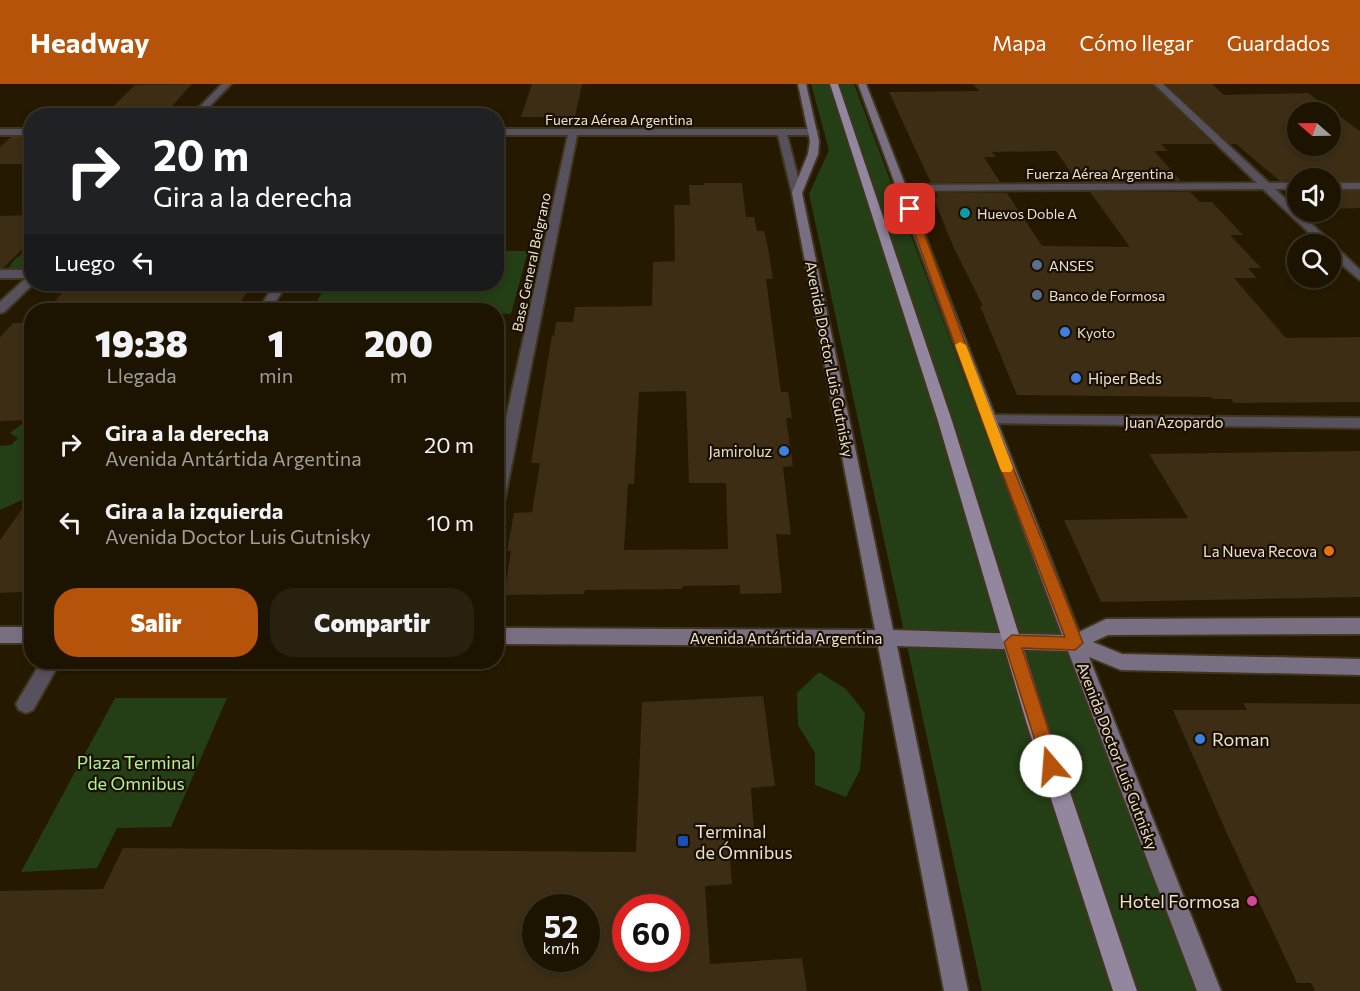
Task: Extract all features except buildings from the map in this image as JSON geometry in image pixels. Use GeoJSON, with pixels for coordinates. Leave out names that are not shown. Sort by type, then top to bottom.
{"type":"FeatureCollection","features":[{"type":"Feature","properties":{"kind":"main road","name":"Avenida Doctor Luis Gutnisky"},"geometry":{"type":"LineString","coordinates":[[802,84],[813,132],[814,151],[799,177],[797,193],[956,991]]}},
{"type":"Feature","properties":{"kind":"main road"},"geometry":{"type":"LineString","coordinates":[[834,84],[945,421],[1012,642],[1125,991]]}},
{"type":"Feature","properties":{"kind":"main road","name":"Avenida Doctor Luis Gutnisky"},"geometry":{"type":"LineString","coordinates":[[862,84],[903,188],[988,420],[1209,991]]}},
{"type":"Feature","properties":{"kind":"main road","name":"Avenida Antártida Argentina"},"geometry":{"type":"LineString","coordinates":[[1075,643],[1106,627],[1360,626]]}},
{"type":"Feature","properties":{"kind":"main road"},"geometry":{"type":"LineString","coordinates":[[0,635],[24,635]]}},
{"type":"Feature","properties":{"kind":"main road","name":"Avenida Antártida Argentina"},"geometry":{"type":"LineString","coordinates":[[504,636],[886,638],[1075,643],[1121,662],[1360,667]]}},
{"type":"Feature","properties":{"kind":"street"},"geometry":{"type":"LineString","coordinates":[[203,108],[226,84]]}},
{"type":"Feature","properties":{"kind":"street"},"geometry":{"type":"LineString","coordinates":[[1158,84],[1316,234]]}},
{"type":"Feature","properties":{"kind":"street"},"geometry":{"type":"LineString","coordinates":[[0,132],[24,132]]}},
{"type":"Feature","properties":{"kind":"street","name":"Fuerza Aérea Argentina"},"geometry":{"type":"LineString","coordinates":[[504,132],[813,132]]}},
{"type":"Feature","properties":{"kind":"street","name":"Base General Belgrano"},"geometry":{"type":"LineString","coordinates":[[504,464],[573,132]]}},
{"type":"Feature","properties":{"kind":"street"},"geometry":{"type":"LineString","coordinates":[[782,133],[797,193]]}},
{"type":"Feature","properties":{"kind":"street","name":"Fuerza Aérea Argentina"},"geometry":{"type":"LineString","coordinates":[[903,188],[1287,186]]}},
{"type":"Feature","properties":{"kind":"street"},"geometry":{"type":"LineString","coordinates":[[1341,186],[1360,186]]}},
{"type":"Feature","properties":{"kind":"street"},"geometry":{"type":"LineString","coordinates":[[1341,258],[1360,276]]}},
{"type":"Feature","properties":{"kind":"street"},"geometry":{"type":"LineString","coordinates":[[0,274],[24,276]]}},
{"type":"Feature","properties":{"kind":"street"},"geometry":{"type":"LineString","coordinates":[[0,309],[24,284]]}},
{"type":"Feature","properties":{"kind":"street","name":"Juan Azopardo"},"geometry":{"type":"LineString","coordinates":[[988,420],[1360,423]]}},
{"type":"Feature","properties":{"kind":"street"},"geometry":{"type":"LineString","coordinates":[[26,704],[47,669]]}},
{"type":"Feature","properties":{"kind":"green space"},"geometry":{"type":"Polygon","coordinates":[[[811,84],[854,84],[1195,991],[982,991],[809,194],[829,150],[811,84]]]}},
{"type":"Feature","properties":{"kind":"green space"},"geometry":{"type":"Polygon","coordinates":[[[504,251],[528,251],[511,314],[504,314],[504,303],[316,303],[323,291],[504,291],[504,251]]]}},
{"type":"Feature","properties":{"kind":"green space"},"geometry":{"type":"Polygon","coordinates":[[[24,252],[24,271],[8,270],[12,262],[24,252]]]}},
{"type":"Feature","properties":{"kind":"green space"},"geometry":{"type":"Polygon","coordinates":[[[24,422],[24,499],[0,510],[0,446],[11,445],[18,438],[10,433],[24,422]]]}},
{"type":"Feature","properties":{"kind":"green space"},"geometry":{"type":"Polygon","coordinates":[[[819,672],[846,689],[865,713],[860,770],[846,797],[815,785],[815,753],[798,725],[797,693],[819,672]]]}},
{"type":"Feature","properties":{"kind":"green space","name":"Plaza Terminal de Omnibus"},"geometry":{"type":"Polygon","coordinates":[[[115,698],[227,698],[171,827],[117,828],[97,868],[21,872],[115,698]]]}},
{"type":"Feature","properties":{"kind":"slow traffic"},"geometry":{"type":"LineString","coordinates":[[960,345],[1007,468]]}},
{"type":"Feature","properties":{"kind":"place","name":"Huevos Doble A"},"geometry":{"type":"Point","coordinates":[965,213]}},
{"type":"Feature","properties":{"kind":"place","name":"ANSES"},"geometry":{"type":"Point","coordinates":[1037,265]}},
{"type":"Feature","properties":{"kind":"place","name":"Banco de Formosa"},"geometry":{"type":"Point","coordinates":[1037,295]}},
{"type":"Feature","properties":{"kind":"place","name":"Kyoto"},"geometry":{"type":"Point","coordinates":[1065,332]}},
{"type":"Feature","properties":{"kind":"place","name":"Hiper Beds"},"geometry":{"type":"Point","coordinates":[1076,378]}},
{"type":"Feature","properties":{"kind":"place","name":"Jamiroluz"},"geometry":{"type":"Point","coordinates":[784,451]}},
{"type":"Feature","properties":{"kind":"place","name":"La Nueva Recova"},"geometry":{"type":"Point","coordinates":[1329,551]}},
{"type":"Feature","properties":{"kind":"place","name":"Roman"},"geometry":{"type":"Point","coordinates":[1200,739]}},
{"type":"Feature","properties":{"kind":"place","name":"Terminal de Ómnibus"},"geometry":{"type":"Point","coordinates":[683,841]}},
{"type":"Feature","properties":{"kind":"place","name":"Hotel Formosa"},"geometry":{"type":"Point","coordinates":[1252,901]}},
{"type":"Feature","properties":{"kind":"route"},"geometry":{"type":"LineString","coordinates":[[910,209],[988,420],[1075,643],[1012,642],[1051,766]]}}]}
